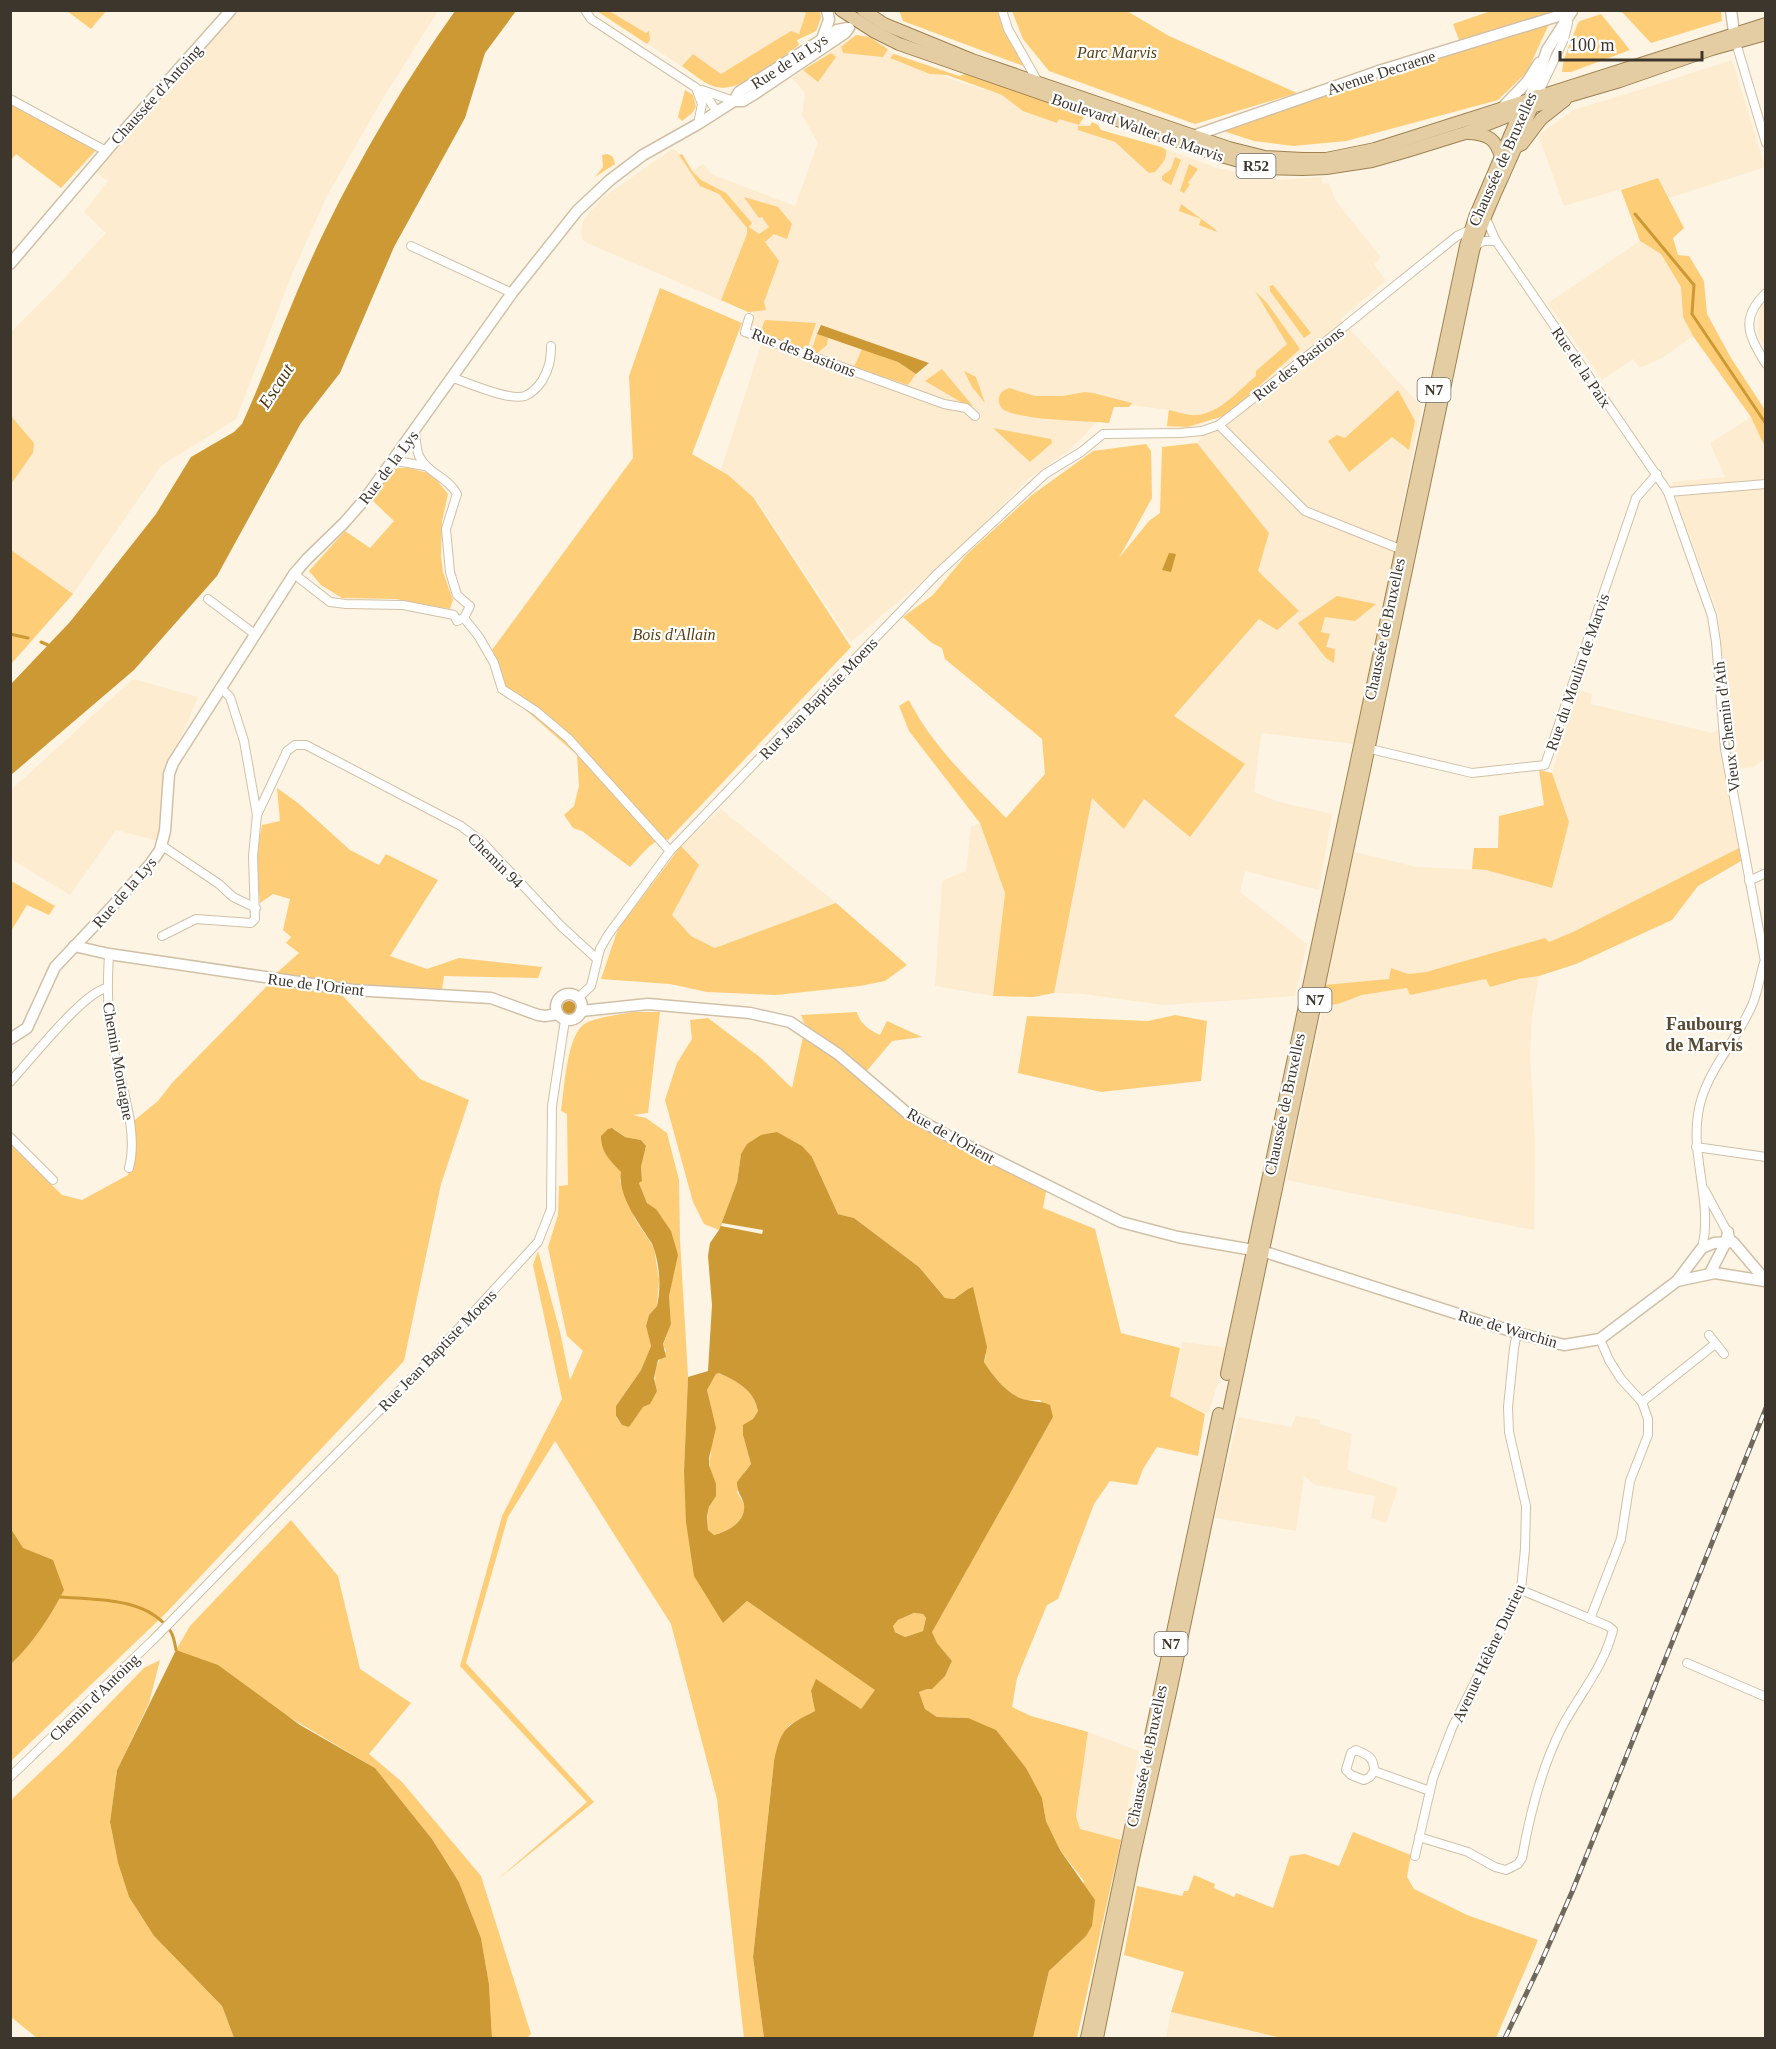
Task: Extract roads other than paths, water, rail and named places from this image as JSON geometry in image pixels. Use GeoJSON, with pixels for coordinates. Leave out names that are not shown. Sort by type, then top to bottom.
{"type":"FeatureCollection","features":[{"type":"Feature","properties":{"kind":"main road","name":"R52"},"geometry":{"type":"LineString","coordinates":[[841,10],[861,17]]}},
{"type":"Feature","properties":{"kind":"main road","name":"Boulevard Walter de Marvis"},"geometry":{"type":"LineString","coordinates":[[861,17],[972,60],[1229,148],[1265,157],[1326,159],[1376,149],[1502,108],[1530,103]]}},
{"type":"Feature","properties":{"kind":"main road","name":"Boulevard Walter de Marvis"},"geometry":{"type":"LineString","coordinates":[[861,17],[899,44],[1175,141],[1264,168],[1326,168],[1372,161],[1465,133],[1530,103]]}},
{"type":"Feature","properties":{"kind":"main road","name":"R52"},"geometry":{"type":"LineString","coordinates":[[1530,103],[1568,97],[1686,60],[1766,24]]}},
{"type":"Feature","properties":{"kind":"main road","name":"R52"},"geometry":{"type":"LineString","coordinates":[[1530,103],[1641,65],[1735,39],[1760,36]]}},
{"type":"Feature","properties":{"kind":"main road"},"geometry":{"type":"LineString","coordinates":[[1516,147],[1522,144],[1541,119],[1568,97]]}},
{"type":"Feature","properties":{"kind":"main road","name":"Chaussée de Bruxelles"},"geometry":{"type":"LineString","coordinates":[[1405,551],[1474,246],[1483,218],[1516,147],[1530,103]]}},
{"type":"Feature","properties":{"kind":"main road","name":"Chaussée de Bruxelles"},"geometry":{"type":"LineString","coordinates":[[1087,2038],[1364,748],[1470,230],[1501,157],[1530,103]]}},
{"type":"Feature","properties":{"kind":"main road"},"geometry":{"type":"LineString","coordinates":[[1465,133],[1488,135],[1498,146],[1501,157]]}},
{"type":"Feature","properties":{"kind":"main road","name":"Chaussée de Bruxelles"},"geometry":{"type":"LineString","coordinates":[[1096,2038],[1132,1859],[1171,1688],[1257,1250]]}},
{"type":"Feature","properties":{"kind":"street","name":"Chaussée d'Antoing"},"geometry":{"type":"LineString","coordinates":[[10,99],[106,151],[231,10]]}},
{"type":"Feature","properties":{"kind":"street"},"geometry":{"type":"LineString","coordinates":[[585,10],[591,19],[695,87],[714,96],[734,101]]}},
{"type":"Feature","properties":{"kind":"street"},"geometry":{"type":"LineString","coordinates":[[822,39],[829,20],[827,10]]}},
{"type":"Feature","properties":{"kind":"street"},"geometry":{"type":"LineString","coordinates":[[1002,10],[1008,29],[1038,82]]}},
{"type":"Feature","properties":{"kind":"street"},"geometry":{"type":"LineString","coordinates":[[1731,10],[1735,39],[1766,143]]}},
{"type":"Feature","properties":{"kind":"street","name":"Chaussée de Bruxelles"},"geometry":{"type":"LineString","coordinates":[[1530,103],[1546,50],[1571,11]]}},
{"type":"Feature","properties":{"kind":"street","name":"Chaussée de Bruxelles"},"geometry":{"type":"LineString","coordinates":[[1530,103],[1564,39],[1571,11]]}},
{"type":"Feature","properties":{"kind":"street","name":"Avenue Decraene"},"geometry":{"type":"LineString","coordinates":[[1193,136],[1382,70],[1571,11]]}},
{"type":"Feature","properties":{"kind":"street","name":"Rue de la Lys"},"geometry":{"type":"LineString","coordinates":[[10,1039],[27,1028],[55,967],[151,863],[161,845],[165,831],[169,774],[173,763],[294,574],[365,499],[512,293],[577,211],[601,188],[643,155],[717,112],[734,101],[740,92],[822,39],[861,17]]}},
{"type":"Feature","properties":{"kind":"street","name":"Rue de la Lys"},"geometry":{"type":"LineString","coordinates":[[734,101],[743,101],[753,95],[845,33],[861,17]]}},
{"type":"Feature","properties":{"kind":"street"},"geometry":{"type":"LineString","coordinates":[[1502,108],[1527,82],[1546,50]]}},
{"type":"Feature","properties":{"kind":"street"},"geometry":{"type":"LineString","coordinates":[[695,87],[709,100],[717,112]]}},
{"type":"Feature","properties":{"kind":"street"},"geometry":{"type":"LineString","coordinates":[[695,87],[702,104],[698,124]]}},
{"type":"Feature","properties":{"kind":"street"},"geometry":{"type":"LineString","coordinates":[[10,264],[106,151]]}},
{"type":"Feature","properties":{"kind":"street","name":"Rue de la Paix"},"geometry":{"type":"LineString","coordinates":[[1483,218],[1668,492]]}},
{"type":"Feature","properties":{"kind":"street","name":"Rue des Bastions"},"geometry":{"type":"LineString","coordinates":[[1103,434],[1180,433],[1202,431],[1219,425],[1457,236],[1470,230]]}},
{"type":"Feature","properties":{"kind":"street"},"geometry":{"type":"LineString","coordinates":[[1474,246],[1483,241],[1497,241]]}},
{"type":"Feature","properties":{"kind":"street"},"geometry":{"type":"LineString","coordinates":[[411,246],[512,293]]}},
{"type":"Feature","properties":{"kind":"street"},"geometry":{"type":"LineString","coordinates":[[1766,293],[1757,302],[1750,315],[1749,330],[1752,342],[1766,364]]}},
{"type":"Feature","properties":{"kind":"street","name":"Rue des Bastions"},"geometry":{"type":"LineString","coordinates":[[749,318],[745,332],[944,404],[966,408],[975,416]]}},
{"type":"Feature","properties":{"kind":"street"},"geometry":{"type":"LineString","coordinates":[[453,378],[501,394],[524,396],[537,388],[546,374],[552,362],[551,346]]}},
{"type":"Feature","properties":{"kind":"street"},"geometry":{"type":"LineString","coordinates":[[1219,425],[1305,511],[1405,551]]}},
{"type":"Feature","properties":{"kind":"street"},"geometry":{"type":"LineString","coordinates":[[294,574],[330,602],[403,605],[454,615],[456,621],[464,618],[470,606],[457,595],[453,584],[446,529],[456,495],[452,485],[425,466],[418,454],[415,431]]}},
{"type":"Feature","properties":{"kind":"street","name":"Rue Jean Baptiste Moens"},"geometry":{"type":"LineString","coordinates":[[578,998],[591,986],[597,959],[608,935],[670,851],[936,575],[1045,474],[1081,452],[1103,434]]}},
{"type":"Feature","properties":{"kind":"street"},"geometry":{"type":"LineString","coordinates":[[391,460],[425,466]]}},
{"type":"Feature","properties":{"kind":"street","name":"Rue du Moulin de Marvis"},"geometry":{"type":"LineString","coordinates":[[1364,748],[1472,773],[1545,765],[1636,498],[1657,474]]}},
{"type":"Feature","properties":{"kind":"street"},"geometry":{"type":"LineString","coordinates":[[1668,492],[1766,484]]}},
{"type":"Feature","properties":{"kind":"street","name":"Vieux Chemin d'Ath"},"geometry":{"type":"LineString","coordinates":[[1668,492],[1715,628],[1725,749],[1765,964]]}},
{"type":"Feature","properties":{"kind":"street"},"geometry":{"type":"LineString","coordinates":[[208,599],[256,635]]}},
{"type":"Feature","properties":{"kind":"street"},"geometry":{"type":"LineString","coordinates":[[464,618],[479,637],[494,663],[502,689],[536,711],[568,738],[670,851]]}},
{"type":"Feature","properties":{"kind":"street"},"geometry":{"type":"LineString","coordinates":[[162,936],[196,919],[251,923],[255,919],[253,856],[257,814],[244,741],[230,697],[220,687]]}},
{"type":"Feature","properties":{"kind":"street","name":"Chemin 94"},"geometry":{"type":"LineString","coordinates":[[257,814],[287,751],[295,745],[306,745],[458,825],[482,842],[587,952],[597,959]]}},
{"type":"Feature","properties":{"kind":"street"},"geometry":{"type":"LineString","coordinates":[[161,845],[219,884],[233,897],[256,908]]}},
{"type":"Feature","properties":{"kind":"street"},"geometry":{"type":"LineString","coordinates":[[1749,881],[1766,873]]}},
{"type":"Feature","properties":{"kind":"street","name":"Rue de l'Orient"},"geometry":{"type":"LineString","coordinates":[[74,946],[109,954],[337,988],[491,998],[538,1015],[562,1017]]}},
{"type":"Feature","properties":{"kind":"street","name":"Chemin Montagne"},"geometry":{"type":"LineString","coordinates":[[109,954],[107,988],[113,1047],[128,1107],[132,1158],[129,1168]]}},
{"type":"Feature","properties":{"kind":"street"},"geometry":{"type":"LineString","coordinates":[[1765,964],[1752,1004],[1701,1096],[1696,1131],[1698,1167],[1704,1188],[1729,1239],[1765,1281]]}},
{"type":"Feature","properties":{"kind":"street"},"geometry":{"type":"LineString","coordinates":[[10,1082],[79,1007],[100,989],[107,988]]}},
{"type":"Feature","properties":{"kind":"street"},"geometry":{"type":"LineString","coordinates":[[568,994],[578,998],[581,1011],[576,1017],[562,1017],[556,1004],[562,996],[568,994]]}},
{"type":"Feature","properties":{"kind":"street","name":"Rue de l'Orient"},"geometry":{"type":"LineString","coordinates":[[581,1011],[648,1004],[750,1013],[790,1022],[838,1054],[907,1113],[1084,1204],[1121,1222],[1140,1228],[1257,1250]]}},
{"type":"Feature","properties":{"kind":"street","name":"Rue Jean Baptiste Moens"},"geometry":{"type":"LineString","coordinates":[[176,1616],[425,1365],[538,1242],[551,1209],[552,1106],[562,1017]]}},
{"type":"Feature","properties":{"kind":"street"},"geometry":{"type":"LineString","coordinates":[[10,1137],[53,1180]]}},
{"type":"Feature","properties":{"kind":"street"},"geometry":{"type":"LineString","coordinates":[[1696,1147],[1766,1157]]}},
{"type":"Feature","properties":{"kind":"street"},"geometry":{"type":"LineString","coordinates":[[1702,1248],[1704,1188]]}},
{"type":"Feature","properties":{"kind":"street"},"geometry":{"type":"LineString","coordinates":[[1702,1248],[1729,1239]]}},
{"type":"Feature","properties":{"kind":"street"},"geometry":{"type":"LineString","coordinates":[[1710,1273],[1729,1239]]}},
{"type":"Feature","properties":{"kind":"street","name":"Rue de Warchin"},"geometry":{"type":"LineString","coordinates":[[1257,1250],[1517,1333],[1564,1345],[1600,1339],[1677,1281],[1702,1248]]}},
{"type":"Feature","properties":{"kind":"street"},"geometry":{"type":"LineString","coordinates":[[1677,1281],[1710,1273],[1738,1275],[1765,1281]]}},
{"type":"Feature","properties":{"kind":"street","name":"Avenue Hélène Dutrieu"},"geometry":{"type":"LineString","coordinates":[[1415,1856],[1433,1778],[1452,1728],[1521,1590],[1526,1506],[1509,1432],[1508,1407],[1517,1333]]}},
{"type":"Feature","properties":{"kind":"street"},"geometry":{"type":"LineString","coordinates":[[1709,1335],[1724,1354]]}},
{"type":"Feature","properties":{"kind":"street"},"geometry":{"type":"LineString","coordinates":[[1590,1619],[1621,1539],[1630,1481],[1647,1435],[1648,1419],[1642,1402],[1621,1379],[1600,1339]]}},
{"type":"Feature","properties":{"kind":"street"},"geometry":{"type":"LineString","coordinates":[[1642,1402],[1715,1344]]}},
{"type":"Feature","properties":{"kind":"street"},"geometry":{"type":"LineString","coordinates":[[1419,1837],[1468,1852],[1495,1867],[1506,1870],[1518,1864],[1522,1858],[1534,1801],[1546,1763],[1561,1729],[1598,1669],[1613,1630],[1521,1590]]}},
{"type":"Feature","properties":{"kind":"street","name":"Chemin d'Antoing"},"geometry":{"type":"LineString","coordinates":[[10,1778],[176,1616]]}},
{"type":"Feature","properties":{"kind":"street"},"geometry":{"type":"LineString","coordinates":[[1687,1663],[1766,1697]]}},
{"type":"Feature","properties":{"kind":"street"},"geometry":{"type":"LineString","coordinates":[[1374,1771],[1430,1791]]}},
{"type":"Feature","properties":{"kind":"water","name":"Escaut"},"geometry":{"type":"Polygon","coordinates":[[[455,11],[516,11],[485,53],[465,118],[394,247],[340,373],[301,423],[217,576],[134,670],[11,775],[11,684],[69,623],[100,585],[156,514],[191,457],[234,432],[242,424],[303,278],[339,202],[386,118],[455,11]]]}},
{"type":"Feature","properties":{"kind":"water"},"geometry":{"type":"Polygon","coordinates":[[[821,325],[929,363],[916,374],[898,362],[817,334],[821,325]]]}},
{"type":"Feature","properties":{"kind":"water"},"geometry":{"type":"Polygon","coordinates":[[[1169,553],[1176,554],[1171,572],[1162,570],[1169,553]]]}},
{"type":"Feature","properties":{"kind":"water"},"geometry":{"type":"Polygon","coordinates":[[[569,1001],[574,1003],[576,1008],[574,1013],[569,1015],[564,1013],[562,1008],[564,1003],[569,1001]]]}},
{"type":"Feature","properties":{"kind":"water"},"geometry":{"type":"Polygon","coordinates":[[[612,1128],[625,1137],[641,1140],[646,1146],[641,1167],[642,1181],[639,1183],[647,1203],[656,1209],[671,1231],[678,1255],[669,1296],[671,1324],[663,1344],[666,1357],[658,1360],[654,1378],[657,1391],[650,1404],[643,1407],[629,1427],[622,1425],[616,1416],[616,1406],[641,1370],[651,1346],[646,1326],[649,1315],[657,1306],[659,1278],[658,1263],[653,1247],[624,1196],[621,1172],[607,1156],[601,1142],[601,1136],[612,1128]]]}},
{"type":"Feature","properties":{"kind":"water"},"geometry":{"type":"Polygon","coordinates":[[[777,1132],[802,1146],[812,1157],[838,1214],[854,1218],[919,1267],[945,1298],[954,1299],[973,1287],[987,1347],[984,1362],[997,1379],[1014,1395],[1050,1405],[1053,1417],[932,1632],[937,1643],[952,1661],[945,1676],[932,1689],[919,1692],[925,1709],[937,1717],[968,1718],[996,1730],[1026,1768],[1042,1798],[1046,1821],[1060,1850],[1095,1900],[1092,1926],[1086,1936],[1049,1971],[1033,2038],[764,2038],[753,1957],[774,1761],[779,1741],[786,1729],[797,1720],[815,1711],[811,1691],[816,1679],[861,1709],[875,1690],[747,1601],[723,1623],[694,1576],[686,1522],[684,1471],[688,1377],[708,1371],[712,1305],[708,1256],[710,1243],[719,1230],[737,1182],[741,1154],[747,1144],[761,1135],[777,1132]],[[719,1373],[716,1374],[707,1390],[716,1428],[709,1465],[716,1484],[716,1496],[709,1507],[707,1516],[708,1530],[714,1535],[735,1525],[744,1511],[737,1482],[751,1464],[743,1435],[743,1425],[753,1419],[758,1411],[749,1392],[739,1383],[719,1373]],[[914,1613],[898,1620],[893,1626],[895,1632],[905,1637],[923,1631],[926,1618],[923,1614],[914,1613]]]}},
{"type":"Feature","properties":{"kind":"water"},"geometry":{"type":"Polygon","coordinates":[[[11,1529],[23,1548],[53,1560],[64,1590],[40,1629],[11,1664],[11,1529]]]}},
{"type":"Feature","properties":{"kind":"water"},"geometry":{"type":"Polygon","coordinates":[[[176,1650],[218,1665],[300,1725],[375,1768],[432,1839],[459,1882],[481,1938],[489,1984],[492,2038],[234,2038],[222,2006],[154,1936],[129,1897],[118,1863],[110,1822],[117,1770],[176,1650]]]}},
{"type":"Feature","properties":{"kind":"waterway"},"geometry":{"type":"LineString","coordinates":[[1635,214],[1694,285],[1692,314],[1766,424]]}},
{"type":"Feature","properties":{"kind":"waterway"},"geometry":{"type":"LineString","coordinates":[[10,634],[28,638]]}},
{"type":"Feature","properties":{"kind":"waterway"},"geometry":{"type":"LineString","coordinates":[[41,642],[48,645]]}},
{"type":"Feature","properties":{"kind":"waterway"},"geometry":{"type":"LineString","coordinates":[[60,1597],[105,1600],[136,1606],[161,1621],[171,1632],[176,1650]]}},
{"type":"Feature","properties":{"kind":"railway"},"geometry":{"type":"LineString","coordinates":[[1505,2038],[1572,1892],[1766,1408]]}},
{"type":"Feature","properties":{"kind":"district","name":"Faubourg de Marvis"},"geometry":{"type":"Point","coordinates":[1704,1034]}},
{"type":"Feature","properties":{"kind":"park label","name":"Parc Marvis"},"geometry":{"type":"Point","coordinates":[1117,52]}},
{"type":"Feature","properties":{"kind":"park label","name":"Bois d'Allain"},"geometry":{"type":"Point","coordinates":[674,634]}}]}
